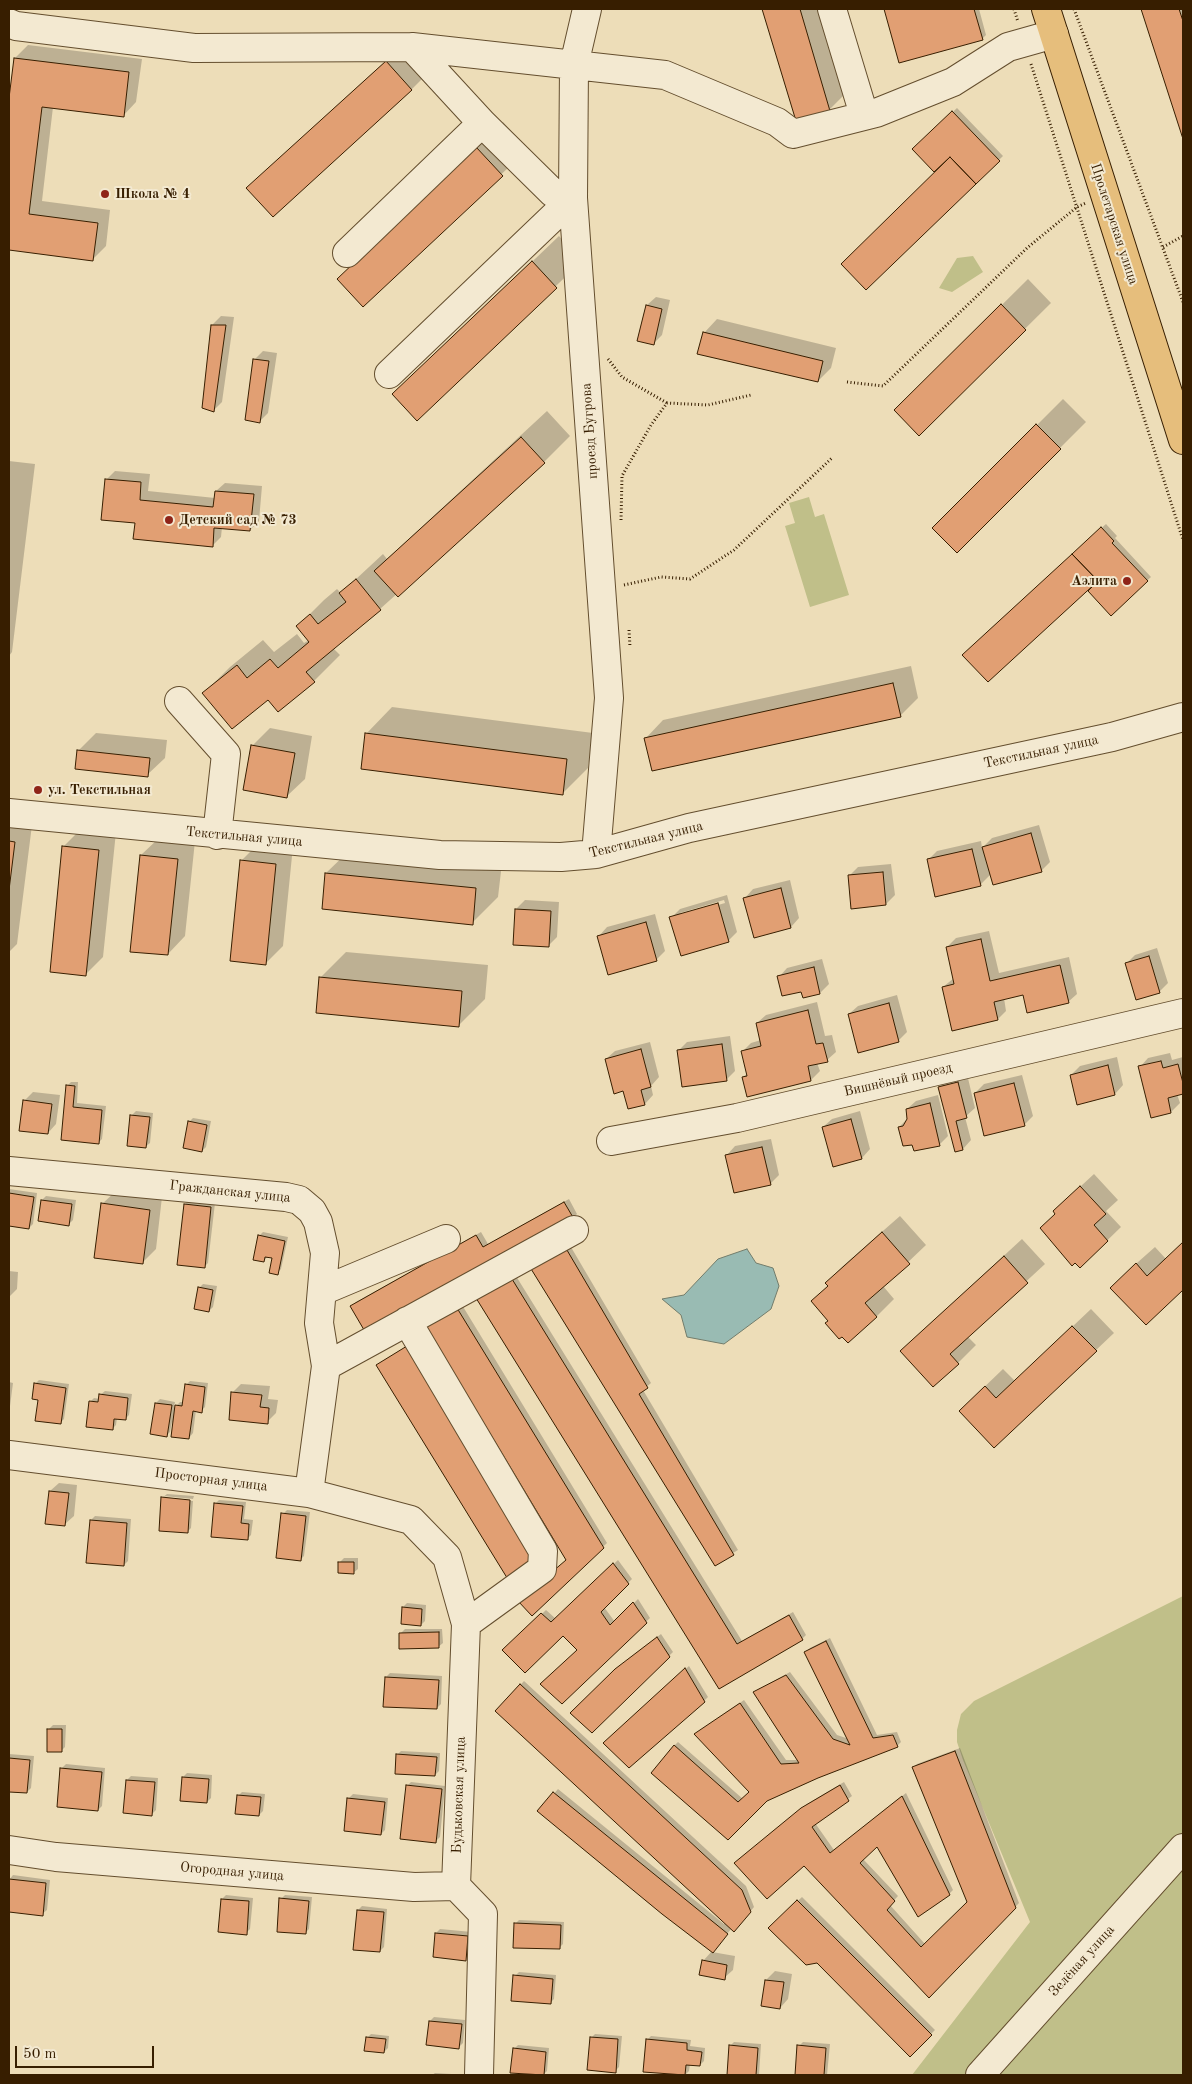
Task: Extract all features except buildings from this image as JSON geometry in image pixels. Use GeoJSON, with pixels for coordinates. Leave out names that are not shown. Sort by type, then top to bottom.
{"type":"FeatureCollection","features":[{"type":"Feature","properties":{"kind":"main road","name":"Пролетарская улица"},"geometry":{"type":"LineString","coordinates":[[1046,9],[1183,440]]}},
{"type":"Feature","properties":{"kind":"street","name":"проезд Бугрова"},"geometry":{"type":"LineString","coordinates":[[587,9],[574,66],[573,198],[609,698],[596,854]]}},
{"type":"Feature","properties":{"kind":"street"},"geometry":{"type":"LineString","coordinates":[[832,9],[864,115]]}},
{"type":"Feature","properties":{"kind":"street"},"geometry":{"type":"LineString","coordinates":[[9,23],[16,26],[194,48],[412,47],[665,75],[777,122],[794,134],[876,113],[953,82],[1008,47],[1054,34]]}},
{"type":"Feature","properties":{"kind":"street"},"geometry":{"type":"LineString","coordinates":[[412,47],[482,123],[553,193],[573,198]]}},
{"type":"Feature","properties":{"kind":"street"},"geometry":{"type":"LineString","coordinates":[[347,253],[482,123]]}},
{"type":"Feature","properties":{"kind":"street"},"geometry":{"type":"LineString","coordinates":[[389,374],[573,198]]}},
{"type":"Feature","properties":{"kind":"street"},"geometry":{"type":"LineString","coordinates":[[179,701],[226,754],[218,834]]}},
{"type":"Feature","properties":{"kind":"street","name":"Текстильная улица"},"geometry":{"type":"LineString","coordinates":[[9,814],[440,855],[562,857],[596,854],[689,828],[1112,737],[1183,717]]}},
{"type":"Feature","properties":{"kind":"street","name":"Вишнёвый проезд"},"geometry":{"type":"LineString","coordinates":[[611,1141],[737,1118],[1183,1013]]}},
{"type":"Feature","properties":{"kind":"street","name":"Гражданская улица"},"geometry":{"type":"LineString","coordinates":[[9,1171],[286,1197],[298,1200],[312,1211],[318,1222],[325,1254],[319,1323],[326,1366],[309,1493]]}},
{"type":"Feature","properties":{"kind":"street"},"geometry":{"type":"LineString","coordinates":[[326,1366],[574,1230]]}},
{"type":"Feature","properties":{"kind":"street"},"geometry":{"type":"LineString","coordinates":[[322,1291],[446,1239]]}},
{"type":"Feature","properties":{"kind":"street"},"geometry":{"type":"LineString","coordinates":[[407,1321],[543,1551],[542,1569],[466,1624]]}},
{"type":"Feature","properties":{"kind":"street","name":"Просторная улица"},"geometry":{"type":"LineString","coordinates":[[9,1455],[309,1493],[411,1520]]}},
{"type":"Feature","properties":{"kind":"street","name":"Будьковская улица"},"geometry":{"type":"LineString","coordinates":[[411,1520],[447,1557],[466,1624],[456,1886]]}},
{"type":"Feature","properties":{"kind":"street","name":"Зелёная улица"},"geometry":{"type":"LineString","coordinates":[[980,2075],[1183,1848]]}},
{"type":"Feature","properties":{"kind":"street","name":"Огородная улица"},"geometry":{"type":"LineString","coordinates":[[9,1850],[56,1857],[414,1887],[456,1886]]}},
{"type":"Feature","properties":{"kind":"street"},"geometry":{"type":"LineString","coordinates":[[456,1886],[483,1914],[479,2075]]}},
{"type":"Feature","properties":{"kind":"path"},"geometry":{"type":"LineString","coordinates":[[1014,9],[1183,540]]}},
{"type":"Feature","properties":{"kind":"path"},"geometry":{"type":"LineString","coordinates":[[1074,9],[1183,302]]}},
{"type":"Feature","properties":{"kind":"path"},"geometry":{"type":"LineString","coordinates":[[847,382],[883,386],[1027,248],[1077,207],[1105,195]]}},
{"type":"Feature","properties":{"kind":"path"},"geometry":{"type":"LineString","coordinates":[[1163,247],[1183,236]]}},
{"type":"Feature","properties":{"kind":"path"},"geometry":{"type":"LineString","coordinates":[[604,355],[622,377],[667,403],[708,405],[751,395]]}},
{"type":"Feature","properties":{"kind":"path"},"geometry":{"type":"LineString","coordinates":[[621,525],[622,476],[651,426],[667,403]]}},
{"type":"Feature","properties":{"kind":"path"},"geometry":{"type":"LineString","coordinates":[[623,585],[661,578],[690,579],[734,550],[833,457]]}},
{"type":"Feature","properties":{"kind":"path"},"geometry":{"type":"LineString","coordinates":[[622,577],[624,594]]}},
{"type":"Feature","properties":{"kind":"path"},"geometry":{"type":"LineString","coordinates":[[628,620],[630,656]]}},
{"type":"Feature","properties":{"kind":"shaded area"},"geometry":{"type":"Polygon","coordinates":[[[973,256],[983,272],[952,292],[939,288],[957,258],[973,256]]]}},
{"type":"Feature","properties":{"kind":"shaded area"},"geometry":{"type":"Polygon","coordinates":[[[809,497],[815,517],[824,514],[849,595],[810,607],[785,526],[795,523],[789,503],[809,497]]]}},
{"type":"Feature","properties":{"kind":"shaded area"},"geometry":{"type":"Polygon","coordinates":[[[1183,1596],[1183,2075],[912,2075],[1030,1922],[957,1742],[957,1730],[961,1714],[974,1701],[1183,1596]]]}},
{"type":"Feature","properties":{"kind":"water"},"geometry":{"type":"Polygon","coordinates":[[[747,1249],[756,1263],[773,1268],[779,1286],[771,1309],[724,1344],[687,1337],[681,1315],[662,1299],[684,1295],[718,1259],[747,1249]]]}},
{"type":"Feature","properties":{"kind":"place","name":"Школа № 4"},"geometry":{"type":"Point","coordinates":[105,194]}},
{"type":"Feature","properties":{"kind":"place","name":"Детский сад № 73"},"geometry":{"type":"Point","coordinates":[169,520]}},
{"type":"Feature","properties":{"kind":"place","name":"Аэлита"},"geometry":{"type":"Point","coordinates":[1127,581]}},
{"type":"Feature","properties":{"kind":"place","name":"ул. Текстильная"},"geometry":{"type":"Point","coordinates":[38,790]}}]}
